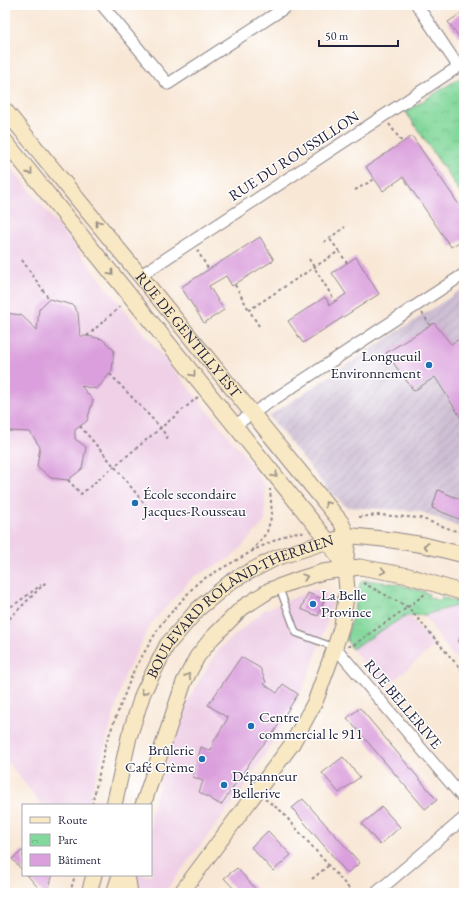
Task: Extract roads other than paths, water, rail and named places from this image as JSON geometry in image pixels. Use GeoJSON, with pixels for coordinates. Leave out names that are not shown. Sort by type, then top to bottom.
{"type":"FeatureCollection","features":[{"type":"Feature","properties":{"kind":"street"},"geometry":{"type":"LineString","coordinates":[[102,5],[168,84],[288,5]]}},
{"type":"Feature","properties":{"kind":"street"},"geometry":{"type":"LineString","coordinates":[[417,5],[461,64]]}},
{"type":"Feature","properties":{"kind":"street","name":"RUE DU ROUSSILLON"},"geometry":{"type":"LineString","coordinates":[[141,275],[461,64]]}},
{"type":"Feature","properties":{"kind":"street","name":"RUE DE GENTILLY EST"},"geometry":{"type":"LineString","coordinates":[[5,110],[341,522],[348,537],[345,568],[347,590],[342,625],[315,702],[292,744],[184,892]]}},
{"type":"Feature","properties":{"kind":"street","name":"RUE DE GENTILLY EST"},"geometry":{"type":"LineString","coordinates":[[5,141],[328,541],[345,568]]}},
{"type":"Feature","properties":{"kind":"street"},"geometry":{"type":"LineString","coordinates":[[235,425],[464,274]]}},
{"type":"Feature","properties":{"kind":"street","name":"BOULEVARD ROLAND-THERRIEN"},"geometry":{"type":"LineString","coordinates":[[114,804],[130,737],[143,692],[166,644],[198,609],[233,580],[276,558],[328,541],[354,536],[424,545],[464,555]]}},
{"type":"Feature","properties":{"kind":"street","name":"BOULEVARD ROLAND-THERRIEN"},"geometry":{"type":"LineString","coordinates":[[143,804],[184,682],[197,657],[212,638],[242,608],[270,590],[323,572],[345,568],[360,567],[409,576],[464,593]]}},
{"type":"Feature","properties":{"kind":"street","name":"RUE BELLERIVE"},"geometry":{"type":"LineString","coordinates":[[335,647],[464,799]]}},
{"type":"Feature","properties":{"kind":"street"},"geometry":{"type":"LineString","coordinates":[[376,893],[464,818]]}},
{"type":"Feature","properties":{"kind":"street"},"geometry":{"type":"LineString","coordinates":[[88,893],[94,876]]}},
{"type":"Feature","properties":{"kind":"street"},"geometry":{"type":"LineString","coordinates":[[114,893],[120,876]]}},
{"type":"Feature","properties":{"kind":"street"},"geometry":{"type":"LineString","coordinates":[[127,876],[130,893]]}},
{"type":"Feature","properties":{"kind":"lane"},"geometry":{"type":"LineString","coordinates":[[279,587],[296,633],[335,647]]}},
{"type":"Feature","properties":{"kind":"place","name":"Longueuil Environnement"},"geometry":{"type":"Point","coordinates":[429,365]}},
{"type":"Feature","properties":{"kind":"place","name":"École secondaire Jacques-Rousseau"},"geometry":{"type":"Point","coordinates":[135,503]}},
{"type":"Feature","properties":{"kind":"place","name":"La Belle Province"},"geometry":{"type":"Point","coordinates":[313,604]}},
{"type":"Feature","properties":{"kind":"place","name":"Centre commercial le 911"},"geometry":{"type":"Point","coordinates":[251,726]}},
{"type":"Feature","properties":{"kind":"place","name":"Brûlerie Café Crème"},"geometry":{"type":"Point","coordinates":[202,759]}},
{"type":"Feature","properties":{"kind":"place","name":"Dépanneur Bellerive"},"geometry":{"type":"Point","coordinates":[224,785]}}]}
